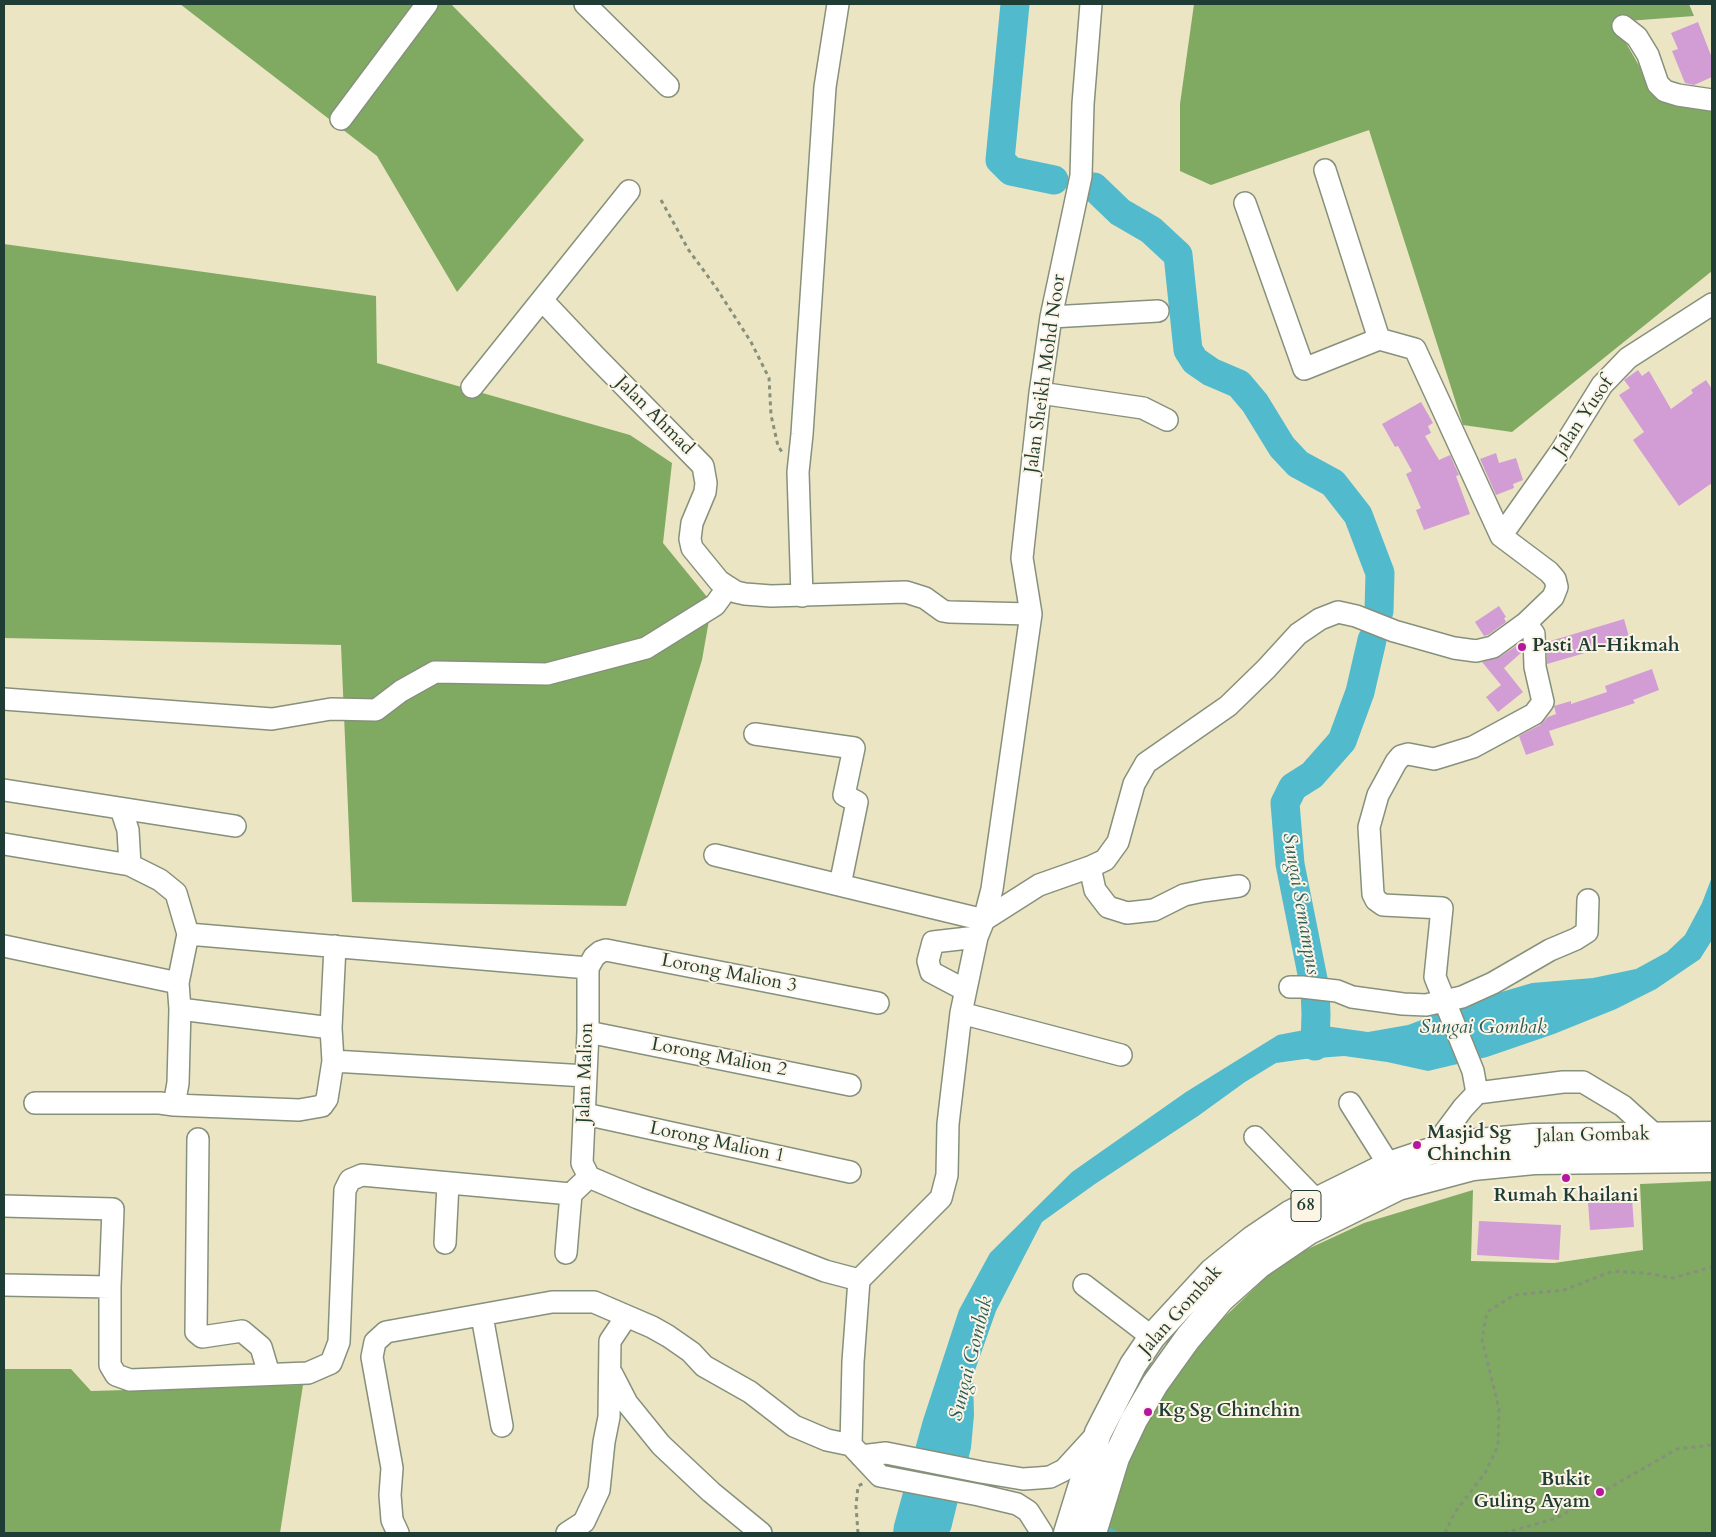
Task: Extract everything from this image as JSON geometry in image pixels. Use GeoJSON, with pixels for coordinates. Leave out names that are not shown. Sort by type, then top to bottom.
{"type":"FeatureCollection","features":[{"type":"Feature","properties":{"kind":"main road","name":"Jalan Gombak"},"geometry":{"type":"LineString","coordinates":[[1067,1533],[1098,1433],[1133,1365],[1152,1338],[1212,1272],[1253,1239],[1290,1214],[1389,1165],[1432,1151],[1468,1143],[1533,1137],[1712,1135]]}},
{"type":"Feature","properties":{"kind":"main road","name":"Jalan Gombak"},"geometry":{"type":"LineString","coordinates":[[1093,1533],[1116,1458],[1134,1420],[1155,1384],[1188,1338],[1221,1300],[1259,1265],[1309,1230],[1398,1187],[1473,1167],[1534,1161],[1712,1159]]}},
{"type":"Feature","properties":{"kind":"street"},"geometry":{"type":"LineString","coordinates":[[341,119],[427,4]]}},
{"type":"Feature","properties":{"kind":"street"},"geometry":{"type":"LineString","coordinates":[[585,4],[668,86]]}},
{"type":"Feature","properties":{"kind":"street"},"geometry":{"type":"LineString","coordinates":[[802,596],[798,472],[825,87],[838,4]]}},
{"type":"Feature","properties":{"kind":"street","name":"Jalan Sheikh Mohd Noor"},"geometry":{"type":"LineString","coordinates":[[859,1280],[941,1198],[947,1175],[948,1124],[961,1013],[965,990],[992,889],[1031,614],[1022,558],[1040,394],[1051,318],[1081,176],[1091,4]]}},
{"type":"Feature","properties":{"kind":"street"},"geometry":{"type":"LineString","coordinates":[[1623,26],[1637,37],[1648,55],[1658,84],[1665,91],[1712,100]]}},
{"type":"Feature","properties":{"kind":"street"},"geometry":{"type":"LineString","coordinates":[[1324,170],[1379,339]]}},
{"type":"Feature","properties":{"kind":"street"},"geometry":{"type":"LineString","coordinates":[[472,388],[629,191]]}},
{"type":"Feature","properties":{"kind":"street"},"geometry":{"type":"LineString","coordinates":[[965,990],[931,972],[928,961],[933,942],[981,928],[1039,885],[1105,860],[1118,842],[1134,784],[1146,763],[1228,706],[1298,634],[1320,619],[1338,612],[1356,616],[1394,631],[1454,648],[1476,651],[1493,647],[1526,623],[1553,597],[1557,587],[1555,579],[1549,572],[1502,536],[1415,350],[1379,339],[1304,369],[1245,203]]}},
{"type":"Feature","properties":{"kind":"street","name":"Jalan Ahmad"},"geometry":{"type":"LineString","coordinates":[[542,300],[703,466],[706,483],[705,492],[692,523],[690,539],[695,553],[719,581],[728,587]]}},
{"type":"Feature","properties":{"kind":"street","name":"Jalan Yusof"},"geometry":{"type":"LineString","coordinates":[[1502,536],[1561,451],[1602,385],[1628,358],[1712,304]]}},
{"type":"Feature","properties":{"kind":"street"},"geometry":{"type":"LineString","coordinates":[[1051,318],[1158,311]]}},
{"type":"Feature","properties":{"kind":"street"},"geometry":{"type":"LineString","coordinates":[[1040,394],[1143,408],[1167,420]]}},
{"type":"Feature","properties":{"kind":"street"},"geometry":{"type":"LineString","coordinates":[[4,699],[272,719],[331,709],[376,710],[401,691],[434,672],[547,674],[646,648],[715,605],[728,587],[736,592],[745,594],[771,596],[906,592],[924,598],[943,611],[1031,614]]}},
{"type":"Feature","properties":{"kind":"street"},"geometry":{"type":"LineString","coordinates":[[1477,1094],[1473,1071],[1435,977],[1442,908],[1383,905],[1376,900],[1373,894],[1369,827],[1378,795],[1396,762],[1402,756],[1408,754],[1434,759],[1473,747],[1534,714],[1543,702],[1535,667],[1534,634],[1526,623]]}},
{"type":"Feature","properties":{"kind":"street"},"geometry":{"type":"LineString","coordinates":[[754,734],[854,748],[844,795],[857,802],[840,885]]}},
{"type":"Feature","properties":{"kind":"street"},"geometry":{"type":"LineString","coordinates":[[4,790],[235,826]]}},
{"type":"Feature","properties":{"kind":"street"},"geometry":{"type":"LineString","coordinates":[[121,809],[128,830],[130,865]]}},
{"type":"Feature","properties":{"kind":"street"},"geometry":{"type":"LineString","coordinates":[[4,844],[130,865],[160,880],[176,893],[188,934],[178,982],[180,1009],[178,1082],[174,1105]]}},
{"type":"Feature","properties":{"kind":"street"},"geometry":{"type":"LineString","coordinates":[[715,856],[840,885],[981,928]]}},
{"type":"Feature","properties":{"kind":"street"},"geometry":{"type":"LineString","coordinates":[[1090,867],[1095,890],[1108,907],[1127,912],[1154,910],[1184,895],[1239,886]]}},
{"type":"Feature","properties":{"kind":"street"},"geometry":{"type":"LineString","coordinates":[[1296,987],[1337,991],[1373,1001],[1403,1004],[1426,1005],[1462,997],[1587,932],[1588,900]]}},
{"type":"Feature","properties":{"kind":"street"},"geometry":{"type":"LineString","coordinates":[[188,934],[588,968]]}},
{"type":"Feature","properties":{"kind":"street"},"geometry":{"type":"LineString","coordinates":[[4,946],[178,982]]}},
{"type":"Feature","properties":{"kind":"street"},"geometry":{"type":"LineString","coordinates":[[35,1103],[160,1103],[299,1110],[322,1106],[327,1099],[334,1061],[331,1028],[335,946]]}},
{"type":"Feature","properties":{"kind":"street","name":"Lorong Malion 3"},"geometry":{"type":"LineString","coordinates":[[588,968],[594,957],[606,950],[878,1003]]}},
{"type":"Feature","properties":{"kind":"street","name":"Jalan Malion"},"geometry":{"type":"LineString","coordinates":[[588,968],[588,1032],[582,1162],[589,1176]]}},
{"type":"Feature","properties":{"kind":"street"},"geometry":{"type":"LineString","coordinates":[[180,1009],[331,1028]]}},
{"type":"Feature","properties":{"kind":"street"},"geometry":{"type":"LineString","coordinates":[[961,1013],[1121,1055]]}},
{"type":"Feature","properties":{"kind":"street","name":"Lorong Malion 2"},"geometry":{"type":"LineString","coordinates":[[588,1032],[850,1085]]}},
{"type":"Feature","properties":{"kind":"street"},"geometry":{"type":"LineString","coordinates":[[334,1061],[586,1076]]}},
{"type":"Feature","properties":{"kind":"street"},"geometry":{"type":"LineString","coordinates":[[1432,1151],[1463,1108],[1477,1094],[1492,1090],[1564,1082],[1583,1082],[1623,1106],[1656,1136]]}},
{"type":"Feature","properties":{"kind":"street"},"geometry":{"type":"LineString","coordinates":[[1350,1103],[1389,1165]]}},
{"type":"Feature","properties":{"kind":"street","name":"Lorong Malion 1"},"geometry":{"type":"LineString","coordinates":[[585,1114],[850,1172]]}},
{"type":"Feature","properties":{"kind":"street"},"geometry":{"type":"LineString","coordinates":[[1255,1137],[1316,1200]]}},
{"type":"Feature","properties":{"kind":"street"},"geometry":{"type":"LineString","coordinates":[[198,1139],[196,1332],[202,1337],[242,1330],[261,1347],[269,1374]]}},
{"type":"Feature","properties":{"kind":"street"},"geometry":{"type":"LineString","coordinates":[[4,1206],[113,1209],[110,1365],[116,1376],[130,1380],[308,1373],[331,1363],[339,1342],[345,1190],[350,1180],[362,1175],[570,1194]]}},
{"type":"Feature","properties":{"kind":"street"},"geometry":{"type":"LineString","coordinates":[[566,1253],[570,1194],[589,1176],[638,1198],[825,1271],[859,1280],[855,1320],[856,1450],[880,1476],[1017,1504],[1028,1511],[1042,1533]]}},
{"type":"Feature","properties":{"kind":"street"},"geometry":{"type":"LineString","coordinates":[[445,1243],[448,1184]]}},
{"type":"Feature","properties":{"kind":"street"},"geometry":{"type":"LineString","coordinates":[[4,1285],[110,1288]]}},
{"type":"Feature","properties":{"kind":"street"},"geometry":{"type":"LineString","coordinates":[[1084,1285],[1152,1338]]}},
{"type":"Feature","properties":{"kind":"street"},"geometry":{"type":"LineString","coordinates":[[398,1533],[392,1520],[390,1495],[392,1468],[372,1357],[375,1342],[386,1332],[552,1302],[594,1302],[652,1327],[691,1352],[704,1366],[750,1392],[794,1426],[856,1450],[886,1453],[1023,1479],[1050,1477],[1064,1470],[1098,1433]]}},
{"type":"Feature","properties":{"kind":"street"},"geometry":{"type":"LineString","coordinates":[[482,1316],[502,1426]]}},
{"type":"Feature","properties":{"kind":"street"},"geometry":{"type":"LineString","coordinates":[[567,1533],[584,1522],[599,1490],[604,1442],[609,1417],[610,1341],[626,1317]]}},
{"type":"Feature","properties":{"kind":"street"},"geometry":{"type":"LineString","coordinates":[[610,1372],[627,1403],[661,1444],[710,1492],[760,1533]]}},
{"type":"Feature","properties":{"kind":"path"},"geometry":{"type":"LineString","coordinates":[[661,200],[688,249],[717,288],[751,342],[769,378],[771,416],[778,446],[798,472]]}},
{"type":"Feature","properties":{"kind":"path"},"geometry":{"type":"LineString","coordinates":[[1445,1533],[1455,1512],[1486,1473],[1498,1446],[1499,1409],[1482,1340],[1487,1312],[1514,1295],[1564,1290],[1614,1272],[1673,1278],[1712,1267]]}},
{"type":"Feature","properties":{"kind":"path"},"geometry":{"type":"LineString","coordinates":[[1506,1533],[1557,1518],[1677,1449],[1712,1445]]}},
{"type":"Feature","properties":{"kind":"path"},"geometry":{"type":"LineString","coordinates":[[858,1533],[856,1506],[858,1486],[880,1476]]}},
{"type":"Feature","properties":{"kind":"green space"},"geometry":{"type":"Polygon","coordinates":[[[180,4],[451,4],[584,140],[457,292],[377,156],[180,4]]]}},
{"type":"Feature","properties":{"kind":"green space"},"geometry":{"type":"Polygon","coordinates":[[[1194,4],[1689,4],[1694,16],[1614,22],[1657,97],[1712,107],[1712,271],[1512,432],[1463,425],[1369,130],[1211,185],[1180,171],[1180,104],[1194,4]]]}},
{"type":"Feature","properties":{"kind":"green space"},"geometry":{"type":"Polygon","coordinates":[[[4,244],[376,296],[377,363],[630,435],[672,463],[663,543],[712,603],[702,660],[626,906],[352,902],[341,645],[4,638],[4,244]]]}},
{"type":"Feature","properties":{"kind":"green space"},"geometry":{"type":"Polygon","coordinates":[[[1712,1181],[1712,1533],[1107,1533],[1137,1429],[1213,1328],[1284,1260],[1364,1223],[1473,1190],[1471,1261],[1554,1263],[1643,1250],[1640,1184],[1712,1181]]]}},
{"type":"Feature","properties":{"kind":"green space"},"geometry":{"type":"Polygon","coordinates":[[[4,1369],[71,1369],[91,1391],[303,1385],[280,1533],[4,1533],[4,1369]]]}},
{"type":"Feature","properties":{"kind":"water","name":"Sungai Gombak"},"geometry":{"type":"Polygon","coordinates":[[[1712,877],[1712,940],[1700,959],[1656,989],[1616,1009],[1554,1034],[1487,1057],[1428,1071],[1387,1062],[1344,1056],[1276,1063],[1245,1082],[1042,1222],[996,1311],[973,1376],[974,1415],[971,1448],[951,1529],[949,1533],[893,1533],[923,1420],[959,1310],[990,1253],[1072,1172],[1186,1092],[1278,1035],[1325,1026],[1368,1032],[1408,1025],[1474,1000],[1532,983],[1593,978],[1636,969],[1667,952],[1685,935],[1702,903],[1712,877]]]}},
{"type":"Feature","properties":{"kind":"building"},"geometry":{"type":"Polygon","coordinates":[[[1698,22],[1712,58],[1712,77],[1694,85],[1685,83],[1672,51],[1678,49],[1671,33],[1698,22]]]}},
{"type":"Feature","properties":{"kind":"building"},"geometry":{"type":"Polygon","coordinates":[[[1638,370],[1642,376],[1649,371],[1671,409],[1693,393],[1691,390],[1706,380],[1712,389],[1712,483],[1679,506],[1633,440],[1644,432],[1619,395],[1630,388],[1624,380],[1638,370]]]}},
{"type":"Feature","properties":{"kind":"building"},"geometry":{"type":"Polygon","coordinates":[[[1421,402],[1433,423],[1428,426],[1431,433],[1425,436],[1439,460],[1450,455],[1459,475],[1456,476],[1470,514],[1424,530],[1416,510],[1421,508],[1406,474],[1412,471],[1398,446],[1395,447],[1382,424],[1421,402]]]}},
{"type":"Feature","properties":{"kind":"building"},"geometry":{"type":"Polygon","coordinates":[[[1496,453],[1499,463],[1516,458],[1523,480],[1513,484],[1514,488],[1496,495],[1480,459],[1496,453]]]}},
{"type":"Feature","properties":{"kind":"building"},"geometry":{"type":"Polygon","coordinates":[[[1499,606],[1506,617],[1504,618],[1506,622],[1484,636],[1475,622],[1499,606]]]}},
{"type":"Feature","properties":{"kind":"building"},"geometry":{"type":"Polygon","coordinates":[[[1624,619],[1630,640],[1547,664],[1547,642],[1624,619]]]}},
{"type":"Feature","properties":{"kind":"building"},"geometry":{"type":"Polygon","coordinates":[[[1522,642],[1522,652],[1504,668],[1523,692],[1498,712],[1486,697],[1501,685],[1482,662],[1500,657],[1522,642]]]}},
{"type":"Feature","properties":{"kind":"building"},"geometry":{"type":"Polygon","coordinates":[[[1652,669],[1659,690],[1633,700],[1635,703],[1549,731],[1554,745],[1526,755],[1519,736],[1540,725],[1548,717],[1556,714],[1554,706],[1571,701],[1571,704],[1607,692],[1605,686],[1652,669]]]}},
{"type":"Feature","properties":{"kind":"building"},"geometry":{"type":"Polygon","coordinates":[[[1632,1198],[1634,1227],[1590,1230],[1588,1202],[1632,1198]]]}},
{"type":"Feature","properties":{"kind":"building"},"geometry":{"type":"Polygon","coordinates":[[[1479,1221],[1561,1225],[1559,1260],[1477,1255],[1479,1221]]]}},
{"type":"Feature","properties":{"kind":"waterway","name":"Sungai Semampus"},"geometry":{"type":"LineString","coordinates":[[1015,4],[1000,160],[1011,171],[1054,180]]}},
{"type":"Feature","properties":{"kind":"waterway","name":"Sungai Semampus"},"geometry":{"type":"LineString","coordinates":[[1094,187],[1120,212],[1151,230],[1178,255],[1188,350],[1195,361],[1211,372],[1239,384],[1255,403],[1282,447],[1298,464],[1333,483],[1358,515],[1380,573],[1379,611]]}},
{"type":"Feature","properties":{"kind":"waterway","name":"Sungai Semampus"},"geometry":{"type":"LineString","coordinates":[[1315,1046],[1315,989],[1290,864],[1285,803],[1293,787],[1312,775],[1342,741],[1360,692],[1372,640]]}},
{"type":"Feature","properties":{"kind":"waterway"},"geometry":{"type":"LineString","coordinates":[[1103,1527],[1115,1533]]}},
{"type":"Feature","properties":{"kind":"place","name":"Pasti Al-Hikmah"},"geometry":{"type":"Point","coordinates":[1522,647]}},
{"type":"Feature","properties":{"kind":"place","name":"Masjid Sg Chinchin"},"geometry":{"type":"Point","coordinates":[1417,1145]}},
{"type":"Feature","properties":{"kind":"place","name":"Rumah Khailani"},"geometry":{"type":"Point","coordinates":[1566,1178]}},
{"type":"Feature","properties":{"kind":"place","name":"Kg Sg Chinchin"},"geometry":{"type":"Point","coordinates":[1148,1412]}},
{"type":"Feature","properties":{"kind":"place","name":"Bukit Guling Ayam"},"geometry":{"type":"Point","coordinates":[1600,1492]}}]}
